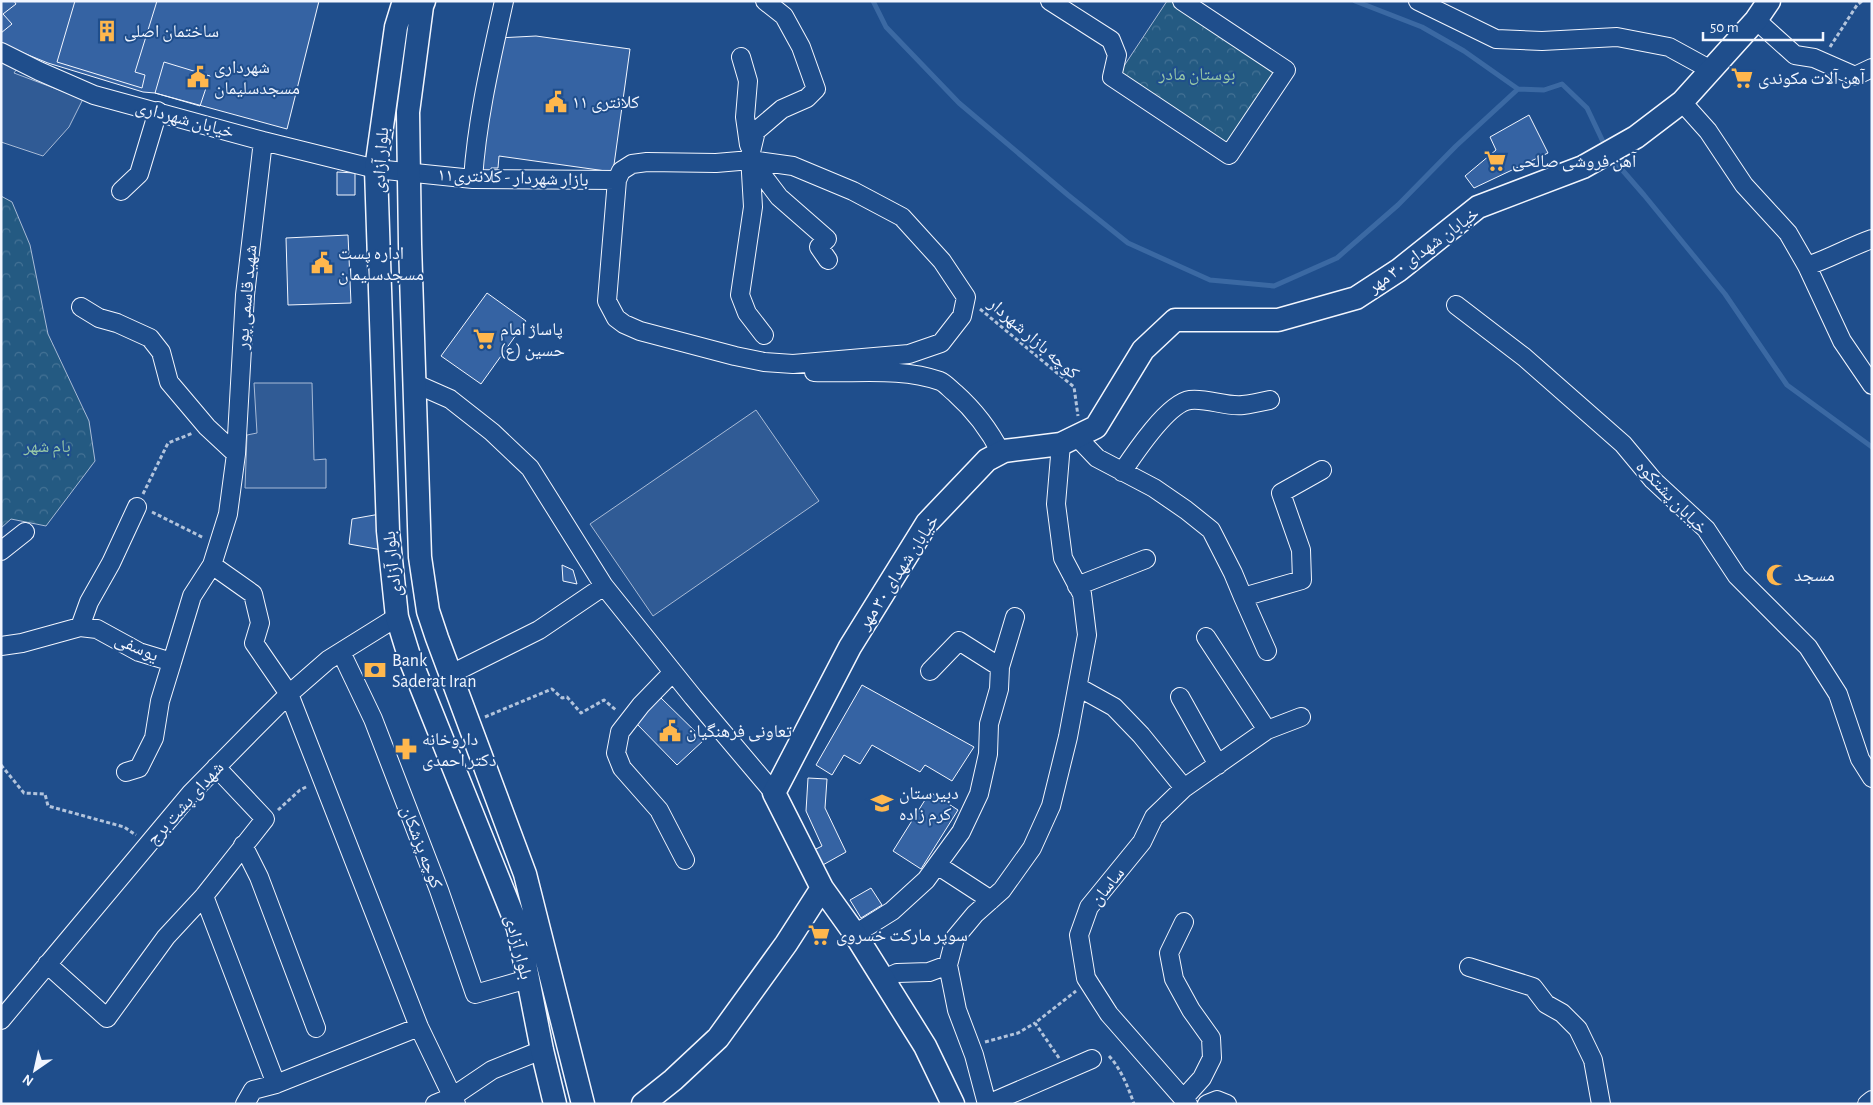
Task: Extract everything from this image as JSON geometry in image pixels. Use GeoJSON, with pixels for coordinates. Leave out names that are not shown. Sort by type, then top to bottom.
{"type":"FeatureCollection","features":[{"type":"Feature","properties":{"kind":"main road","name":"خیابان شهدای ۳۰ مهر"},"geometry":{"type":"LineString","coordinates":[[774,793],[850,647],[926,523],[986,460],[1001,453],[1073,438],[1096,426],[1143,350],[1175,320],[1278,320],[1356,298],[1399,270],[1478,207],[1582,167],[1636,137],[1682,102],[1756,20],[1769,1]]}},
{"type":"Feature","properties":{"kind":"main road","name":"بلوار آزادی"},"geometry":{"type":"LineString","coordinates":[[417,3],[396,27],[376,169],[388,532],[397,617],[410,659],[518,928],[542,1050],[555,1104]]}},
{"type":"Feature","properties":{"kind":"main road","name":"بلوار آزادی"},"geometry":{"type":"LineString","coordinates":[[417,3],[408,112],[409,173],[420,556],[428,611],[468,724],[525,874],[583,1104]]}},
{"type":"Feature","properties":{"kind":"main road"},"geometry":{"type":"LineString","coordinates":[[397,617],[428,611]]}},
{"type":"Feature","properties":{"kind":"main road"},"geometry":{"type":"LineString","coordinates":[[774,793],[822,888],[855,934],[925,1046],[953,1104]]}},
{"type":"Feature","properties":{"kind":"main road"},"geometry":{"type":"LineString","coordinates":[[643,1104],[673,1080],[718,1038],[786,944],[822,888]]}},
{"type":"Feature","properties":{"kind":"street"},"geometry":{"type":"LineString","coordinates":[[473,179],[478,132],[488,73],[504,1]]}},
{"type":"Feature","properties":{"kind":"street"},"geometry":{"type":"LineString","coordinates":[[765,1],[784,16],[801,47],[816,89],[807,98],[782,108],[756,131],[750,158],[779,197],[826,239],[819,248],[828,260]]}},
{"type":"Feature","properties":{"kind":"street"},"geometry":{"type":"LineString","coordinates":[[1050,1],[1111,40],[1117,55],[1112,77],[1229,155],[1286,70],[1182,1]]}},
{"type":"Feature","properties":{"kind":"street"},"geometry":{"type":"LineString","coordinates":[[1418,1],[1496,38],[1542,41],[1617,37],[1669,47],[1711,70]]}},
{"type":"Feature","properties":{"kind":"street"},"geometry":{"type":"LineString","coordinates":[[1756,20],[1796,55],[1814,58],[1819,62],[1855,76],[1872,68]]}},
{"type":"Feature","properties":{"kind":"street","name":"خیابان شهرداری"},"geometry":{"type":"LineString","coordinates":[[1,52],[94,95],[263,141],[376,169]]}},
{"type":"Feature","properties":{"kind":"street"},"geometry":{"type":"LineString","coordinates":[[741,57],[748,81],[745,117],[753,206],[740,295],[747,313],[764,335]]}},
{"type":"Feature","properties":{"kind":"street"},"geometry":{"type":"LineString","coordinates":[[1682,102],[1708,131],[1744,185],[1788,233],[1807,266],[1842,341],[1872,385]]}},
{"type":"Feature","properties":{"kind":"street"},"geometry":{"type":"LineString","coordinates":[[121,191],[139,174],[158,111]]}},
{"type":"Feature","properties":{"kind":"street","name":"شهید قاسمی پور"},"geometry":{"type":"LineString","coordinates":[[219,546],[228,514],[236,454],[245,295],[263,141]]}},
{"type":"Feature","properties":{"kind":"street"},"geometry":{"type":"LineString","coordinates":[[621,324],[710,350],[764,362],[793,364],[909,354],[941,343],[962,316],[966,297],[942,261],[902,217],[853,191],[792,166],[750,158],[716,163],[648,162],[632,164],[621,171],[617,180],[607,301],[616,318],[621,324],[707,357],[751,366]]}},
{"type":"Feature","properties":{"kind":"street","name":"بازار شهردار - کلانتری۱۱"},"geometry":{"type":"LineString","coordinates":[[376,169],[473,179],[617,180]]}},
{"type":"Feature","properties":{"kind":"street"},"geometry":{"type":"LineString","coordinates":[[1807,266],[1823,261],[1849,247],[1872,239]]}},
{"type":"Feature","properties":{"kind":"street","name":"خیابان پشتکوه"},"geometry":{"type":"LineString","coordinates":[[1456,305],[1524,357],[1623,444],[1653,480],[1706,529],[1736,576],[1808,647],[1838,694],[1860,758],[1872,778]]}},
{"type":"Feature","properties":{"kind":"street"},"geometry":{"type":"LineString","coordinates":[[81,307],[99,318],[117,323],[150,338],[161,352],[169,382],[207,427],[236,454]]}},
{"type":"Feature","properties":{"kind":"street"},"geometry":{"type":"LineString","coordinates":[[775,371],[878,372],[910,375],[941,382],[971,407],[993,436],[1001,453]]}},
{"type":"Feature","properties":{"kind":"street"},"geometry":{"type":"LineString","coordinates":[[416,384],[450,399],[492,432],[530,468],[604,586],[774,793]]}},
{"type":"Feature","properties":{"kind":"street"},"geometry":{"type":"LineString","coordinates":[[1122,472],[1140,444],[1168,414],[1188,400],[1214,401],[1242,406],[1270,400]]}},
{"type":"Feature","properties":{"kind":"street"},"geometry":{"type":"LineString","coordinates":[[1092,1059],[987,1104],[971,1046],[957,1010],[948,965],[954,938],[975,914],[1002,890],[1032,848],[1051,806],[1078,687],[1087,635],[1082,594],[1063,558],[1056,504],[1073,438],[1097,458],[1154,488],[1178,504],[1211,530],[1267,651]]}},
{"type":"Feature","properties":{"kind":"street"},"geometry":{"type":"LineString","coordinates":[[1243,597],[1302,580],[1301,550],[1280,493],[1322,470]]}},
{"type":"Feature","properties":{"kind":"street"},"geometry":{"type":"LineString","coordinates":[[80,627],[89,602],[111,563],[137,506]]}},
{"type":"Feature","properties":{"kind":"street"},"geometry":{"type":"LineString","coordinates":[[1,551],[25,532]]}},
{"type":"Feature","properties":{"kind":"street","name":"یوسفی"},"geometry":{"type":"LineString","coordinates":[[1,646],[22,643],[80,627],[97,629],[139,652],[172,662],[192,596],[212,565],[219,546]]}},
{"type":"Feature","properties":{"kind":"street"},"geometry":{"type":"LineString","coordinates":[[1077,586],[1146,560]]}},
{"type":"Feature","properties":{"kind":"street"},"geometry":{"type":"LineString","coordinates":[[212,565],[253,594],[260,623],[254,643],[289,694],[419,1027],[454,1101]]}},
{"type":"Feature","properties":{"kind":"street"},"geometry":{"type":"LineString","coordinates":[[450,675],[539,630],[604,586]]}},
{"type":"Feature","properties":{"kind":"street","name":"شهدای پشت برج"},"geometry":{"type":"LineString","coordinates":[[1,1020],[191,793],[216,767],[289,694],[328,660],[397,617]]}},
{"type":"Feature","properties":{"kind":"street"},"geometry":{"type":"LineString","coordinates":[[855,934],[892,911],[926,880],[961,832],[980,794],[988,754],[989,724],[999,689],[1000,667],[1015,617]]}},
{"type":"Feature","properties":{"kind":"street"},"geometry":{"type":"LineString","coordinates":[[1206,637],[1268,730]]}},
{"type":"Feature","properties":{"kind":"street"},"geometry":{"type":"LineString","coordinates":[[930,671],[959,641],[1000,667]]}},
{"type":"Feature","properties":{"kind":"street","name":"کوچه پزشکان"},"geometry":{"type":"LineString","coordinates":[[341,652],[373,719],[439,890],[475,994],[528,979]]}},
{"type":"Feature","properties":{"kind":"street"},"geometry":{"type":"LineString","coordinates":[[126,772],[139,768],[154,738],[160,701],[172,662]]}},
{"type":"Feature","properties":{"kind":"street"},"geometry":{"type":"LineString","coordinates":[[673,672],[641,705],[620,732],[616,753],[622,768],[659,810],[685,860]]}},
{"type":"Feature","properties":{"kind":"street"},"geometry":{"type":"LineString","coordinates":[[1078,687],[1114,708],[1141,735],[1184,788]]}},
{"type":"Feature","properties":{"kind":"street"},"geometry":{"type":"LineString","coordinates":[[1180,697],[1218,765]]}},
{"type":"Feature","properties":{"kind":"street","name":"ساسان"},"geometry":{"type":"LineString","coordinates":[[1186,1101],[1109,1014],[1088,982],[1079,935],[1089,907],[1142,842],[1154,816],[1184,788],[1268,730],[1301,717]]}},
{"type":"Feature","properties":{"kind":"street"},"geometry":{"type":"LineString","coordinates":[[47,964],[107,1018],[166,937],[204,896],[265,819],[216,767]]}},
{"type":"Feature","properties":{"kind":"street"},"geometry":{"type":"LineString","coordinates":[[243,845],[259,877],[316,1028]]}},
{"type":"Feature","properties":{"kind":"street"},"geometry":{"type":"LineString","coordinates":[[937,865],[991,900]]}},
{"type":"Feature","properties":{"kind":"street"},"geometry":{"type":"LineString","coordinates":[[204,896],[276,1084]]}},
{"type":"Feature","properties":{"kind":"street"},"geometry":{"type":"LineString","coordinates":[[1184,922],[1169,953],[1174,979],[1191,1010],[1212,1038],[1212,1058],[1202,1078],[1186,1101]]}},
{"type":"Feature","properties":{"kind":"street"},"geometry":{"type":"LineString","coordinates":[[884,980],[897,973],[929,972],[948,965]]}},
{"type":"Feature","properties":{"kind":"street"},"geometry":{"type":"LineString","coordinates":[[1469,967],[1533,987],[1546,1004],[1562,1013],[1578,1029],[1593,1060],[1601,1104]]}},
{"type":"Feature","properties":{"kind":"street"},"geometry":{"type":"LineString","coordinates":[[245,1104],[253,1090],[276,1084],[419,1027]]}},
{"type":"Feature","properties":{"kind":"street"},"geometry":{"type":"LineString","coordinates":[[435,1104],[454,1101],[492,1070],[542,1050]]}},
{"type":"Feature","properties":{"kind":"street"},"geometry":{"type":"LineString","coordinates":[[1207,1104],[1217,1100],[1227,1104]]}},
{"type":"Feature","properties":{"kind":"street"},"geometry":{"type":"LineString","coordinates":[[1867,1104],[1872,1100]]}},
{"type":"Feature","properties":{"kind":"path"},"geometry":{"type":"LineString","coordinates":[[1819,62],[1857,5],[1862,1]]}},
{"type":"Feature","properties":{"kind":"path","name":"کوچه بازار شهردار"},"geometry":{"type":"LineString","coordinates":[[966,297],[1074,387],[1073,438]]}},
{"type":"Feature","properties":{"kind":"path"},"geometry":{"type":"LineString","coordinates":[[207,427],[168,443],[137,506],[219,546]]}},
{"type":"Feature","properties":{"kind":"path"},"geometry":{"type":"LineString","coordinates":[[468,724],[552,689],[562,698],[567,697],[581,713],[604,700],[628,721]]}},
{"type":"Feature","properties":{"kind":"path"},"geometry":{"type":"LineString","coordinates":[[1,765],[24,793],[45,794],[48,806],[124,827],[148,844]]}},
{"type":"Feature","properties":{"kind":"path"},"geometry":{"type":"LineString","coordinates":[[265,819],[300,790],[322,779]]}},
{"type":"Feature","properties":{"kind":"path"},"geometry":{"type":"LineString","coordinates":[[971,1046],[1018,1033],[1036,1023],[1088,982]]}},
{"type":"Feature","properties":{"kind":"path"},"geometry":{"type":"LineString","coordinates":[[1036,1023],[1068,1070]]}},
{"type":"Feature","properties":{"kind":"path"},"geometry":{"type":"LineString","coordinates":[[1092,1059],[1101,1054],[1109,1056],[1117,1065],[1134,1104]]}},
{"type":"Feature","properties":{"kind":"green space","name":"بوستان مادر"},"geometry":{"type":"Polygon","coordinates":[[[1167,1],[1171,1],[1277,73],[1226,148],[1118,75],[1167,1]]]}},
{"type":"Feature","properties":{"kind":"green space","name":"بام شهر"},"geometry":{"type":"Polygon","coordinates":[[[1,196],[12,202],[30,245],[48,334],[89,421],[95,461],[46,526],[11,519],[1,528],[1,196]]]}},
{"type":"Feature","properties":{"kind":"shaded area"},"geometry":{"type":"Polygon","coordinates":[[[1,56],[19,66],[14,73],[83,99],[69,127],[43,156],[1,142],[1,56]]]}},
{"type":"Feature","properties":{"kind":"shaded area"},"geometry":{"type":"Polygon","coordinates":[[[254,383],[312,383],[314,460],[326,459],[326,488],[245,488],[247,435],[257,433],[254,383]]]}},
{"type":"Feature","properties":{"kind":"shaded area"},"geometry":{"type":"Polygon","coordinates":[[[756,410],[819,501],[653,616],[590,524],[756,410]]]}},
{"type":"Feature","properties":{"kind":"building","name":"شهرداری مسجدسلیمان"},"geometry":{"type":"Polygon","coordinates":[[[1,1],[319,1],[287,129],[155,93],[143,92],[48,63],[1,44],[1,1]]]}},
{"type":"Feature","properties":{"kind":"building"},"geometry":{"type":"Polygon","coordinates":[[[1,1],[14,1],[16,4],[3,14],[12,24],[1,33],[1,1]]]}},
{"type":"Feature","properties":{"kind":"building","name":"ساختمان اصلی"},"geometry":{"type":"Polygon","coordinates":[[[75,1],[157,1],[135,72],[145,75],[142,88],[57,62],[75,1]]]}},
{"type":"Feature","properties":{"kind":"building","name":"کلانتری ۱۱"},"geometry":{"type":"Polygon","coordinates":[[[536,36],[630,49],[613,172],[499,156],[498,168],[491,168],[491,172],[479,171],[498,38],[536,36]]]}},
{"type":"Feature","properties":{"kind":"building"},"geometry":{"type":"Polygon","coordinates":[[[164,62],[210,76],[200,106],[155,93],[164,62]]]}},
{"type":"Feature","properties":{"kind":"building"},"geometry":{"type":"Polygon","coordinates":[[[1529,115],[1548,153],[1474,188],[1465,176],[1496,150],[1490,137],[1529,115]]]}},
{"type":"Feature","properties":{"kind":"building"},"geometry":{"type":"Polygon","coordinates":[[[337,172],[355,173],[355,195],[337,195],[337,172]]]}},
{"type":"Feature","properties":{"kind":"building"},"geometry":{"type":"Polygon","coordinates":[[[348,235],[351,303],[288,305],[286,238],[348,235]]]}},
{"type":"Feature","properties":{"kind":"building","name":"پاساژ امام حسین (ع)"},"geometry":{"type":"Polygon","coordinates":[[[487,293],[526,321],[481,384],[441,356],[487,293]]]}},
{"type":"Feature","properties":{"kind":"building"},"geometry":{"type":"Polygon","coordinates":[[[380,514],[382,550],[349,544],[352,519],[380,514]]]}},
{"type":"Feature","properties":{"kind":"building"},"geometry":{"type":"Polygon","coordinates":[[[562,565],[573,570],[577,584],[563,581],[562,565]]]}},
{"type":"Feature","properties":{"kind":"building"},"geometry":{"type":"Polygon","coordinates":[[[862,685],[974,747],[952,781],[925,765],[920,772],[872,745],[860,764],[844,755],[832,775],[816,765],[862,685]]]}},
{"type":"Feature","properties":{"kind":"building","name":"تعاونی فرهنگیان"},"geometry":{"type":"Polygon","coordinates":[[[660,697],[704,740],[677,765],[636,723],[660,697]]]}},
{"type":"Feature","properties":{"kind":"building"},"geometry":{"type":"Polygon","coordinates":[[[808,778],[827,779],[825,808],[846,852],[821,866],[814,850],[822,846],[806,811],[808,778]]]}},
{"type":"Feature","properties":{"kind":"building"},"geometry":{"type":"Polygon","coordinates":[[[930,792],[958,810],[921,869],[893,851],[930,792]]]}},
{"type":"Feature","properties":{"kind":"building"},"geometry":{"type":"Polygon","coordinates":[[[871,888],[882,905],[861,918],[850,900],[871,888]]]}},
{"type":"Feature","properties":{"kind":"waterway"},"geometry":{"type":"LineString","coordinates":[[873,1],[886,27],[959,103],[1068,195],[1128,243],[1210,280],[1274,286],[1337,258],[1398,205],[1456,146],[1518,89]]}},
{"type":"Feature","properties":{"kind":"waterway"},"geometry":{"type":"LineString","coordinates":[[1355,1],[1422,27],[1464,51],[1518,89],[1544,90],[1562,84],[1587,108],[1606,148]]}},
{"type":"Feature","properties":{"kind":"waterway"},"geometry":{"type":"LineString","coordinates":[[1611,157],[1725,294],[1787,385],[1872,447]]}},
{"type":"Feature","properties":{"kind":"place","name":"ساختمان اصلی"},"geometry":{"type":"Point","coordinates":[107,31]}},
{"type":"Feature","properties":{"kind":"place","name":"شهرداری مسجدسلیمان"},"geometry":{"type":"Point","coordinates":[198,77]}},
{"type":"Feature","properties":{"kind":"place","name":"آهن آلات مکوندی"},"geometry":{"type":"Point","coordinates":[1742,78]}},
{"type":"Feature","properties":{"kind":"place","name":"کلانتری ۱۱"},"geometry":{"type":"Point","coordinates":[556,102]}},
{"type":"Feature","properties":{"kind":"place","name":"آهن فروشی صالحی"},"geometry":{"type":"Point","coordinates":[1495,161]}},
{"type":"Feature","properties":{"kind":"place","name":"اداره پست مسجدسلیمان"},"geometry":{"type":"Point","coordinates":[322,263]}},
{"type":"Feature","properties":{"kind":"place","name":"پاساژ امام حسین (ع)"},"geometry":{"type":"Point","coordinates":[484,339]}},
{"type":"Feature","properties":{"kind":"place","name":"مسجد"},"geometry":{"type":"Point","coordinates":[1777,575]}},
{"type":"Feature","properties":{"kind":"place","name":"Bank Saderat Iran"},"geometry":{"type":"Point","coordinates":[375,670]}},
{"type":"Feature","properties":{"kind":"place","name":"تعاونی فرهنگیان"},"geometry":{"type":"Point","coordinates":[670,731]}},
{"type":"Feature","properties":{"kind":"place","name":"داروخانه دکتر احمدی"},"geometry":{"type":"Point","coordinates":[406,749]}},
{"type":"Feature","properties":{"kind":"place","name":"دبیرستان کرم زاده"},"geometry":{"type":"Point","coordinates":[882,803]}},
{"type":"Feature","properties":{"kind":"place","name":"سوپر مارکت خسروی"},"geometry":{"type":"Point","coordinates":[819,935]}}]}
